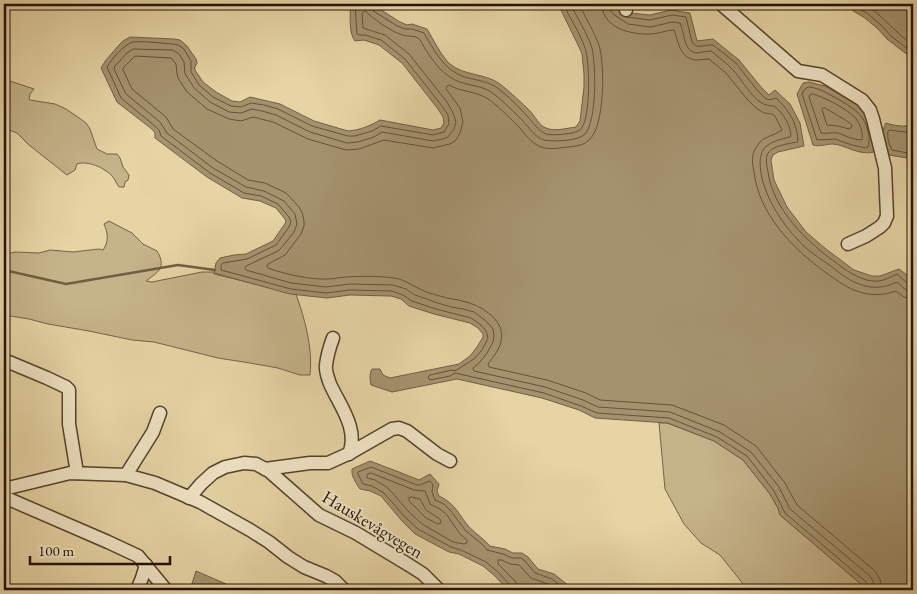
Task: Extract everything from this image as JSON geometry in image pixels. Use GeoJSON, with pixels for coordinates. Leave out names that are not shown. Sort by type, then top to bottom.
{"type":"FeatureCollection","features":[{"type":"Feature","properties":{"kind":"street"},"geometry":{"type":"LineString","coordinates":[[721,4],[798,71],[822,75],[862,100],[870,110],[885,168],[887,216],[880,227],[848,244]]}},
{"type":"Feature","properties":{"kind":"street"},"geometry":{"type":"LineString","coordinates":[[333,338],[326,371],[351,429],[352,439],[349,454]]}},
{"type":"Feature","properties":{"kind":"street"},"geometry":{"type":"LineString","coordinates":[[4,360],[69,390],[69,424],[77,473]]}},
{"type":"Feature","properties":{"kind":"street"},"geometry":{"type":"LineString","coordinates":[[126,474],[153,432],[160,413]]}},
{"type":"Feature","properties":{"kind":"street"},"geometry":{"type":"LineString","coordinates":[[265,469],[328,463],[349,454],[392,429],[399,428],[407,431],[437,454],[450,461]]}},
{"type":"Feature","properties":{"kind":"street","name":"Hauskevågvegen"},"geometry":{"type":"LineString","coordinates":[[189,498],[213,473],[244,463],[256,464],[287,486],[320,515],[356,533],[409,565],[423,574],[439,590]]}},
{"type":"Feature","properties":{"kind":"street"},"geometry":{"type":"LineString","coordinates":[[4,489],[70,473],[126,474],[155,483],[214,510],[269,542],[304,567],[335,581],[341,589]]}},
{"type":"Feature","properties":{"kind":"street"},"geometry":{"type":"LineString","coordinates":[[4,497],[138,556],[166,590]]}},
{"type":"Feature","properties":{"kind":"street"},"geometry":{"type":"LineString","coordinates":[[137,590],[146,565]]}},
{"type":"Feature","properties":{"kind":"shaded area"},"geometry":{"type":"Polygon","coordinates":[[[4,79],[34,89],[30,94],[30,100],[55,104],[86,123],[97,149],[107,154],[117,154],[120,158],[123,167],[129,175],[124,187],[119,187],[113,177],[105,170],[91,164],[77,164],[75,170],[67,175],[17,133],[4,128],[4,79]]]}},
{"type":"Feature","properties":{"kind":"shaded area"},"geometry":{"type":"Polygon","coordinates":[[[109,221],[132,233],[143,244],[157,251],[161,262],[160,269],[146,281],[152,282],[202,272],[214,272],[214,274],[296,294],[308,334],[310,375],[300,375],[278,368],[218,358],[154,342],[132,340],[4,315],[4,273],[6,271],[4,270],[4,255],[15,252],[39,253],[50,250],[73,252],[103,250],[107,237],[104,224],[109,221]]]}},
{"type":"Feature","properties":{"kind":"shaded area"},"geometry":{"type":"Polygon","coordinates":[[[659,423],[667,423],[714,441],[743,460],[770,494],[780,515],[862,585],[864,590],[748,590],[720,555],[701,543],[684,524],[665,489],[659,423]]]}},
{"type":"Feature","properties":{"kind":"water"},"geometry":{"type":"Polygon","coordinates":[[[350,4],[372,4],[400,22],[427,29],[450,64],[462,71],[494,80],[516,97],[544,127],[550,129],[557,130],[576,127],[580,121],[584,87],[582,54],[558,4],[618,4],[630,13],[650,15],[671,10],[690,13],[697,41],[713,39],[739,60],[769,95],[775,90],[790,104],[800,123],[804,146],[778,152],[773,155],[771,160],[774,180],[787,207],[806,232],[854,270],[872,276],[880,276],[899,269],[913,282],[913,590],[864,590],[862,585],[780,515],[770,494],[743,460],[714,441],[668,423],[595,418],[579,410],[542,398],[457,379],[392,392],[371,385],[370,375],[372,369],[380,369],[383,375],[390,378],[459,364],[470,356],[483,337],[478,328],[470,323],[409,306],[401,299],[391,296],[350,295],[327,298],[290,294],[214,273],[216,263],[220,258],[246,254],[273,241],[286,222],[285,219],[276,208],[260,201],[242,198],[207,177],[155,138],[153,130],[117,102],[101,68],[119,45],[130,37],[180,40],[196,59],[195,70],[203,82],[232,101],[240,102],[250,97],[280,104],[314,121],[348,131],[357,130],[380,120],[433,130],[441,128],[444,123],[443,117],[402,63],[379,45],[364,40],[355,41],[351,28],[350,4]]]}},
{"type":"Feature","properties":{"kind":"water"},"geometry":{"type":"Polygon","coordinates":[[[842,4],[913,4],[913,59],[887,39],[865,18],[842,4]]]}},
{"type":"Feature","properties":{"kind":"water"},"geometry":{"type":"Polygon","coordinates":[[[809,82],[825,86],[859,106],[867,115],[874,135],[874,152],[863,153],[833,144],[813,145],[797,94],[803,83],[809,82]]]}},
{"type":"Feature","properties":{"kind":"water"},"geometry":{"type":"Polygon","coordinates":[[[886,123],[899,126],[913,125],[913,159],[889,155],[883,139],[886,123]]]}},
{"type":"Feature","properties":{"kind":"water"},"geometry":{"type":"Polygon","coordinates":[[[370,461],[419,480],[430,474],[439,484],[437,491],[439,496],[453,506],[469,527],[490,546],[513,553],[522,553],[538,569],[554,574],[574,590],[508,590],[483,566],[459,554],[449,552],[415,534],[381,496],[360,489],[353,477],[352,469],[370,461]]]}},
{"type":"Feature","properties":{"kind":"water"},"geometry":{"type":"Polygon","coordinates":[[[196,571],[240,590],[190,590],[196,571]]]}},
{"type":"Feature","properties":{"kind":"waterway"},"geometry":{"type":"LineString","coordinates":[[4,270],[66,284],[178,265],[215,270]]}}]}
